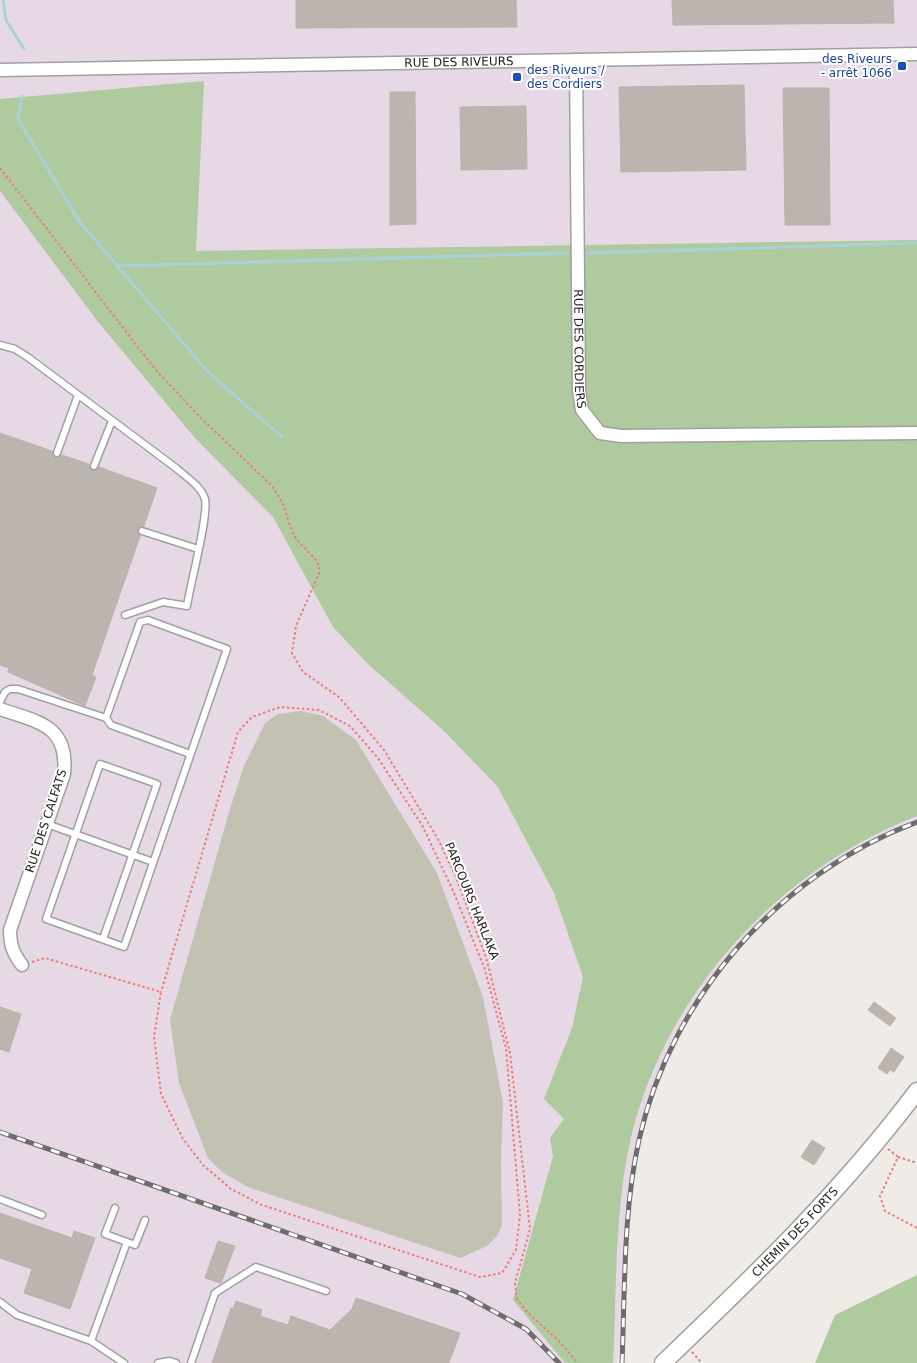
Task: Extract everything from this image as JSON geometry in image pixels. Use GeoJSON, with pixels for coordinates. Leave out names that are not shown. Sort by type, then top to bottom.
{"type":"FeatureCollection","features":[{"type":"Feature","properties":{"kind":"street","name":"RUE DES RIVEURS"},"geometry":{"type":"LineString","coordinates":[[0,70],[917,54]]}},
{"type":"Feature","properties":{"kind":"street","name":"RUE DES CORDIERS"},"geometry":{"type":"LineString","coordinates":[[576,60],[579,390],[582,410],[600,432],[621,436],[917,433]]}},
{"type":"Feature","properties":{"kind":"street","name":"RUE DES CALFATS"},"geometry":{"type":"LineString","coordinates":[[0,709],[43,724],[55,733],[62,742],[65,760],[64,774],[10,930],[10,943],[14,955],[22,965]]}},
{"type":"Feature","properties":{"kind":"street","name":"CHEMIN DES FORTS"},"geometry":{"type":"LineString","coordinates":[[663,1363],[805,1225],[879,1140],[917,1091]]}},
{"type":"Feature","properties":{"kind":"lane"},"geometry":{"type":"LineString","coordinates":[[0,345],[15,349],[29,358],[176,468],[200,490],[205,506],[186,606],[163,602],[125,614]]}},
{"type":"Feature","properties":{"kind":"lane"},"geometry":{"type":"LineString","coordinates":[[57,453],[78,395]]}},
{"type":"Feature","properties":{"kind":"lane"},"geometry":{"type":"LineString","coordinates":[[94,466],[112,421]]}},
{"type":"Feature","properties":{"kind":"lane"},"geometry":{"type":"LineString","coordinates":[[142,531],[198,549]]}},
{"type":"Feature","properties":{"kind":"lane"},"geometry":{"type":"LineString","coordinates":[[103,939],[157,784],[100,764],[46,919],[124,947],[227,649],[148,620],[140,622],[106,718]]}},
{"type":"Feature","properties":{"kind":"lane"},"geometry":{"type":"LineString","coordinates":[[0,702],[5,692],[15,689],[51,701],[65,703],[106,718],[111,725],[190,754]]}},
{"type":"Feature","properties":{"kind":"lane"},"geometry":{"type":"LineString","coordinates":[[47,824],[153,862]]}},
{"type":"Feature","properties":{"kind":"lane"},"geometry":{"type":"LineString","coordinates":[[0,1200],[42,1215]]}},
{"type":"Feature","properties":{"kind":"lane"},"geometry":{"type":"LineString","coordinates":[[114,1208],[105,1234],[136,1244],[145,1220]]}},
{"type":"Feature","properties":{"kind":"lane"},"geometry":{"type":"LineString","coordinates":[[91,1341],[127,1242]]}},
{"type":"Feature","properties":{"kind":"lane"},"geometry":{"type":"LineString","coordinates":[[191,1363],[215,1293],[256,1267],[326,1291]]}},
{"type":"Feature","properties":{"kind":"lane"},"geometry":{"type":"LineString","coordinates":[[0,1302],[17,1315],[91,1341],[124,1363]]}},
{"type":"Feature","properties":{"kind":"lane"},"geometry":{"type":"LineString","coordinates":[[158,1363],[170,1361],[176,1363]]}},
{"type":"Feature","properties":{"kind":"path","name":"PARCOURS HARLAKA"},"geometry":{"type":"LineString","coordinates":[[0,168],[154,368],[199,416],[273,487],[285,508],[288,522],[296,539],[316,560],[320,570],[296,626],[292,653],[296,663],[303,672],[339,697],[384,750],[438,839],[455,875],[486,957],[510,1053],[530,1229],[515,1283],[518,1299],[528,1313],[558,1340],[578,1363]]}},
{"type":"Feature","properties":{"kind":"path"},"geometry":{"type":"LineString","coordinates":[[280,707],[319,710],[350,726],[378,758],[422,824],[454,892],[484,967],[506,1048],[520,1215],[516,1250],[502,1273],[480,1277],[262,1205],[231,1189],[203,1165],[183,1139],[161,1094],[154,1037],[161,992],[238,732],[252,717],[280,707]]}},
{"type":"Feature","properties":{"kind":"path"},"geometry":{"type":"LineString","coordinates":[[22,965],[45,958],[161,992]]}},
{"type":"Feature","properties":{"kind":"path"},"geometry":{"type":"LineString","coordinates":[[879,1140],[898,1157],[917,1163]]}},
{"type":"Feature","properties":{"kind":"path"},"geometry":{"type":"LineString","coordinates":[[898,1157],[880,1196],[885,1211],[917,1228]]}},
{"type":"Feature","properties":{"kind":"shaded area"},"geometry":{"type":"Polygon","coordinates":[[[0,0],[917,0],[917,822],[871,843],[840,860],[810,880],[765,918],[720,968],[698,999],[678,1035],[648,1108],[639,1140],[628,1227],[623,1327],[617,1363],[0,1363],[0,0]]]}},
{"type":"Feature","properties":{"kind":"shaded area"},"geometry":{"type":"Polygon","coordinates":[[[301,711],[323,716],[356,740],[437,873],[483,997],[503,1103],[501,1160],[502,1225],[497,1236],[487,1246],[460,1258],[250,1188],[223,1173],[208,1158],[179,1083],[170,1020],[229,812],[244,766],[265,723],[278,714],[301,711]]]}},
{"type":"Feature","properties":{"kind":"green space"},"geometry":{"type":"Polygon","coordinates":[[[204,81],[196,251],[917,240],[917,816],[867,839],[820,868],[776,902],[737,941],[702,984],[672,1031],[649,1080],[632,1133],[626,1161],[617,1247],[613,1363],[565,1363],[513,1300],[553,1156],[550,1138],[564,1119],[544,1099],[572,1028],[583,977],[554,893],[498,787],[444,731],[368,664],[333,627],[273,517],[195,438],[98,322],[0,191],[0,99],[204,81]]]}},
{"type":"Feature","properties":{"kind":"green space"},"geometry":{"type":"Polygon","coordinates":[[[917,1275],[917,1363],[815,1363],[835,1315],[917,1275]]]}},
{"type":"Feature","properties":{"kind":"building"},"geometry":{"type":"Polygon","coordinates":[[[296,0],[516,0],[517,27],[296,28],[296,0]]]}},
{"type":"Feature","properties":{"kind":"building"},"geometry":{"type":"Polygon","coordinates":[[[672,0],[893,0],[894,23],[673,25],[672,0]]]}},
{"type":"Feature","properties":{"kind":"building"},"geometry":{"type":"Polygon","coordinates":[[[744,85],[746,170],[621,172],[619,87],[744,85]]]}},
{"type":"Feature","properties":{"kind":"building"},"geometry":{"type":"Polygon","coordinates":[[[783,88],[829,88],[830,225],[785,225],[783,88]]]}},
{"type":"Feature","properties":{"kind":"building"},"geometry":{"type":"Polygon","coordinates":[[[390,92],[415,92],[416,224],[390,225],[390,92]]]}},
{"type":"Feature","properties":{"kind":"building"},"geometry":{"type":"Polygon","coordinates":[[[526,106],[527,169],[461,170],[460,107],[526,106]]]}},
{"type":"Feature","properties":{"kind":"building"},"geometry":{"type":"Polygon","coordinates":[[[0,433],[52,451],[56,458],[62,455],[89,464],[93,471],[99,467],[157,488],[144,526],[137,529],[140,536],[92,675],[96,677],[85,706],[8,672],[9,668],[0,665],[0,433]]]}},
{"type":"Feature","properties":{"kind":"building"},"geometry":{"type":"Polygon","coordinates":[[[874,1002],[896,1018],[890,1026],[868,1010],[874,1002]]]}},
{"type":"Feature","properties":{"kind":"building"},"geometry":{"type":"Polygon","coordinates":[[[0,1007],[21,1014],[9,1052],[0,1049],[0,1007]]]}},
{"type":"Feature","properties":{"kind":"building"},"geometry":{"type":"Polygon","coordinates":[[[891,1048],[904,1057],[894,1072],[890,1070],[887,1074],[878,1068],[891,1048]]]}},
{"type":"Feature","properties":{"kind":"building"},"geometry":{"type":"Polygon","coordinates":[[[812,1140],[825,1148],[814,1165],[801,1157],[812,1140]]]}},
{"type":"Feature","properties":{"kind":"building"},"geometry":{"type":"Polygon","coordinates":[[[0,1213],[72,1238],[74,1231],[95,1238],[70,1309],[24,1293],[32,1269],[0,1258],[0,1213]]]}},
{"type":"Feature","properties":{"kind":"building"},"geometry":{"type":"Polygon","coordinates":[[[218,1241],[235,1246],[221,1283],[205,1278],[218,1241]]]}},
{"type":"Feature","properties":{"kind":"building"},"geometry":{"type":"Polygon","coordinates":[[[356,1298],[460,1333],[449,1363],[212,1363],[231,1308],[233,1309],[236,1301],[262,1310],[260,1316],[288,1325],[291,1316],[330,1330],[352,1309],[356,1298]]]}},
{"type":"Feature","properties":{"kind":"waterway"},"geometry":{"type":"LineString","coordinates":[[3,0],[6,20],[24,49]]}},
{"type":"Feature","properties":{"kind":"waterway"},"geometry":{"type":"LineString","coordinates":[[22,96],[18,119],[79,221],[208,372],[282,437]]}},
{"type":"Feature","properties":{"kind":"waterway"},"geometry":{"type":"LineString","coordinates":[[587,253],[917,243]]}},
{"type":"Feature","properties":{"kind":"waterway"},"geometry":{"type":"LineString","coordinates":[[117,266],[567,253]]}},
{"type":"Feature","properties":{"kind":"railway"},"geometry":{"type":"LineString","coordinates":[[622,1363],[627,1223],[634,1167],[639,1140],[655,1087],[677,1037],[705,990],[739,946],[777,907],[820,873],[867,844],[917,822]]}},
{"type":"Feature","properties":{"kind":"railway"},"geometry":{"type":"LineString","coordinates":[[0,1132],[462,1294],[526,1329],[559,1363]]}},
{"type":"Feature","properties":{"kind":"place","name":"des Riveurs - arrêt 1066"},"geometry":{"type":"Point","coordinates":[902,66]}},
{"type":"Feature","properties":{"kind":"place","name":"des Riveurs / des Cordiers"},"geometry":{"type":"Point","coordinates":[517,77]}}]}
